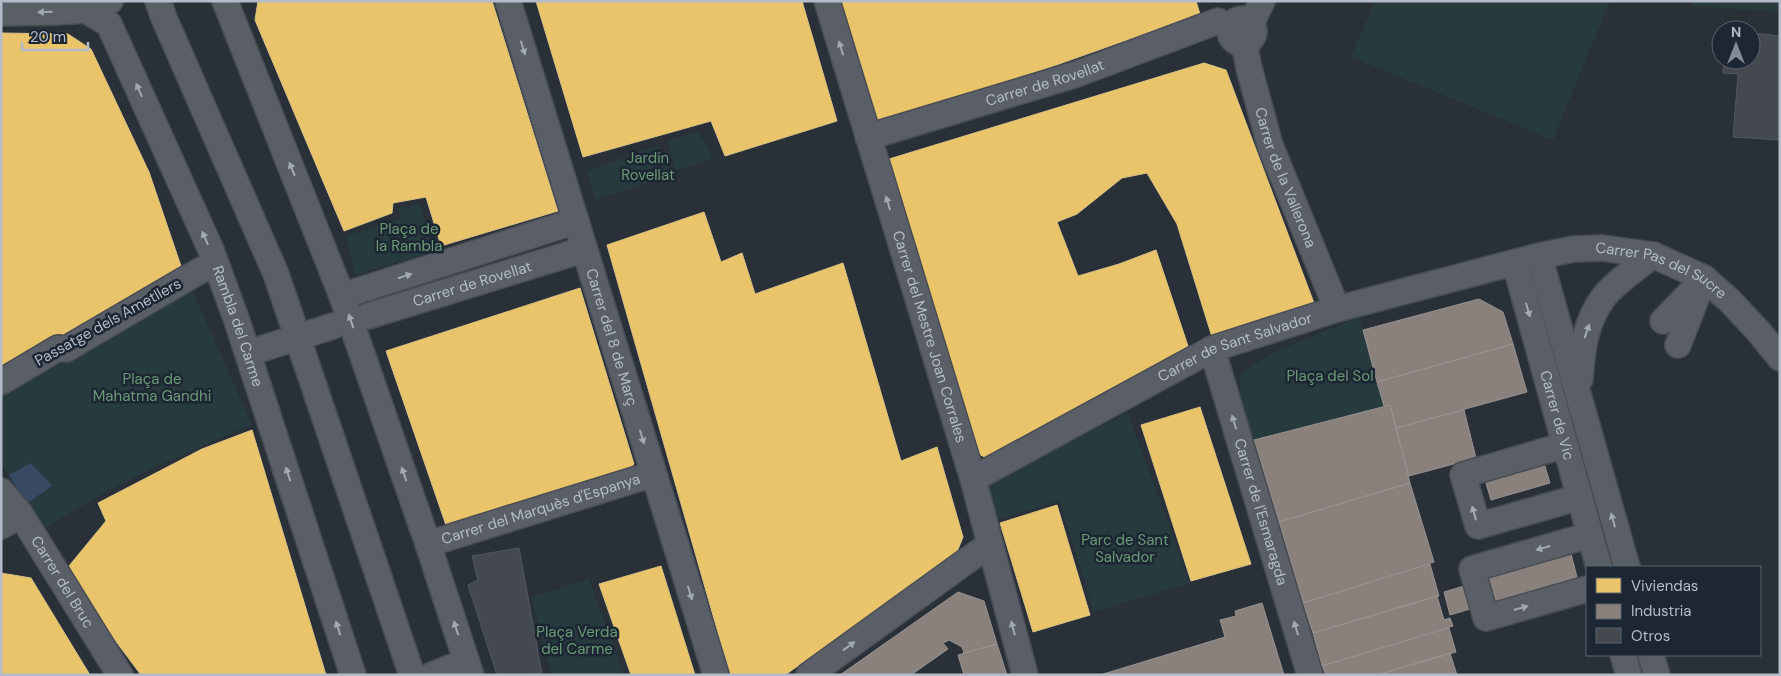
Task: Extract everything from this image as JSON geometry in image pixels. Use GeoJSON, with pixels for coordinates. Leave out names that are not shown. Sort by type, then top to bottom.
{"type":"FeatureCollection","features":[{"type":"Feature","properties":{"kind":"street"},"geometry":{"type":"LineString","coordinates":[[1,13],[57,12],[110,1]]}},
{"type":"Feature","properties":{"kind":"street"},"geometry":{"type":"LineString","coordinates":[[158,1],[276,274],[412,675]]}},
{"type":"Feature","properties":{"kind":"street"},"geometry":{"type":"LineString","coordinates":[[225,1],[342,296],[428,544],[452,672]]}},
{"type":"Feature","properties":{"kind":"street","name":"Carrer del 8 de Març"},"geometry":{"type":"LineString","coordinates":[[508,1],[716,675]]}},
{"type":"Feature","properties":{"kind":"street","name":"Carrer del Mestre Joan Corrales"},"geometry":{"type":"LineString","coordinates":[[827,1],[973,479],[1025,675]]}},
{"type":"Feature","properties":{"kind":"street"},"geometry":{"type":"LineString","coordinates":[[1231,23],[1262,1]]}},
{"type":"Feature","properties":{"kind":"street","name":"Rambla del Carme"},"geometry":{"type":"LineString","coordinates":[[84,6],[109,24],[215,264],[250,360],[353,675]]}},
{"type":"Feature","properties":{"kind":"street","name":"Carrer de Rovellat"},"geometry":{"type":"LineString","coordinates":[[868,137],[1077,74],[1231,23]]}},
{"type":"Feature","properties":{"kind":"street","name":"Carrer de la Vallerona"},"geometry":{"type":"LineString","coordinates":[[1231,23],[1247,60],[1270,145],[1337,309]]}},
{"type":"Feature","properties":{"kind":"street","name":"Carrer de Rovellat"},"geometry":{"type":"LineString","coordinates":[[342,296],[576,221]]}},
{"type":"Feature","properties":{"kind":"street","name":"Carrer Pas del Sucre"},"geometry":{"type":"LineString","coordinates":[[1514,263],[1574,249],[1602,248],[1653,255],[1704,278],[1730,301],[1780,358]]}},
{"type":"Feature","properties":{"kind":"street","name":"Carrer de Rovellat"},"geometry":{"type":"LineString","coordinates":[[368,316],[576,252]]}},
{"type":"Feature","properties":{"kind":"street","name":"Carrer de Vic"},"geometry":{"type":"LineString","coordinates":[[1579,397],[1582,344],[1592,317],[1603,297],[1653,255]]}},
{"type":"Feature","properties":{"kind":"street","name":"Carrer de Vic"},"geometry":{"type":"LineString","coordinates":[[1539,256],[1626,566]]}},
{"type":"Feature","properties":{"kind":"street","name":"Carrer de Sant Salvador"},"geometry":{"type":"LineString","coordinates":[[973,479],[1212,349],[1337,309],[1514,263]]}},
{"type":"Feature","properties":{"kind":"street","name":"Carrer de Vic"},"geometry":{"type":"LineString","coordinates":[[1514,263],[1599,566]]}},
{"type":"Feature","properties":{"kind":"street","name":"Passatge dels Ametllers"},"geometry":{"type":"LineString","coordinates":[[1,382],[58,348],[66,348],[215,264]]}},
{"type":"Feature","properties":{"kind":"street"},"geometry":{"type":"LineString","coordinates":[[1663,321],[1704,278]]}},
{"type":"Feature","properties":{"kind":"street"},"geometry":{"type":"LineString","coordinates":[[1678,345],[1704,278]]}},
{"type":"Feature","properties":{"kind":"street","name":"Rambla del Carme"},"geometry":{"type":"LineString","coordinates":[[258,350],[333,326]]}},
{"type":"Feature","properties":{"kind":"street","name":"Carrer de l'Esmaragda"},"geometry":{"type":"LineString","coordinates":[[1212,349],[1310,675]]}},
{"type":"Feature","properties":{"kind":"street"},"geometry":{"type":"LineString","coordinates":[[1565,446],[1463,475],[1478,526],[1580,497]]}},
{"type":"Feature","properties":{"kind":"street","name":"Carrer del Marquès d'Espanya"},"geometry":{"type":"LineString","coordinates":[[428,544],[653,474]]}},
{"type":"Feature","properties":{"kind":"street","name":"Carrer del Bruc"},"geometry":{"type":"LineString","coordinates":[[1,491],[11,520],[120,675]]}},
{"type":"Feature","properties":{"kind":"street"},"geometry":{"type":"LineString","coordinates":[[1586,589],[1486,618],[1472,569],[1590,535]]}},
{"type":"Feature","properties":{"kind":"street"},"geometry":{"type":"LineString","coordinates":[[809,675],[990,544]]}},
{"type":"Feature","properties":{"kind":"street"},"geometry":{"type":"LineString","coordinates":[[1624,656],[1629,675]]}},
{"type":"Feature","properties":{"kind":"street"},"geometry":{"type":"LineString","coordinates":[[1651,656],[1657,675]]}},
{"type":"Feature","properties":{"kind":"green space"},"geometry":{"type":"Polygon","coordinates":[[[1375,1],[1610,1],[1553,140],[1351,57],[1375,1]]]}},
{"type":"Feature","properties":{"kind":"green space"},"geometry":{"type":"Polygon","coordinates":[[[1695,1],[1780,1],[1780,12],[1692,6],[1695,1]]]}},
{"type":"Feature","properties":{"kind":"green space"},"geometry":{"type":"Polygon","coordinates":[[[699,132],[713,159],[675,171],[667,141],[699,132]]]}},
{"type":"Feature","properties":{"kind":"green space","name":"Jardín Rovellat"},"geometry":{"type":"Polygon","coordinates":[[[659,145],[671,176],[595,200],[587,171],[659,145]]]}},
{"type":"Feature","properties":{"kind":"green space","name":"Plaça de la Rambla"},"geometry":{"type":"Polygon","coordinates":[[[419,203],[436,251],[355,275],[346,236],[400,219],[399,209],[419,203]]]}},
{"type":"Feature","properties":{"kind":"green space","name":"Plaça de Mahatma Gandhi"},"geometry":{"type":"Polygon","coordinates":[[[189,283],[252,425],[119,485],[44,529],[1,464],[1,390],[189,283]]]}},
{"type":"Feature","properties":{"kind":"green space","name":"Plaça del Sol"},"geometry":{"type":"Polygon","coordinates":[[[1359,317],[1384,406],[1254,440],[1239,396],[1241,373],[1268,355],[1359,317]]]}},
{"type":"Feature","properties":{"kind":"green space","name":"Parc de Sant Salvador"},"geometry":{"type":"Polygon","coordinates":[[[1128,413],[1190,583],[1094,612],[1059,501],[992,521],[981,482],[1040,457],[1128,413]]]}},
{"type":"Feature","properties":{"kind":"green space","name":"Plaça Verda del Carme"},"geometry":{"type":"Polygon","coordinates":[[[589,579],[624,675],[552,675],[531,597],[589,579]]]}},
{"type":"Feature","properties":{"kind":"water"},"geometry":{"type":"Polygon","coordinates":[[[31,463],[52,486],[26,504],[9,475],[31,463]]]}},
{"type":"Feature","properties":{"kind":"building: Viviendas"},"geometry":{"type":"Polygon","coordinates":[[[258,1],[492,1],[558,211],[441,246],[426,197],[393,203],[392,213],[344,231],[255,20],[258,1]]]}},
{"type":"Feature","properties":{"kind":"building: Viviendas"},"geometry":{"type":"Polygon","coordinates":[[[536,1],[802,1],[837,121],[725,156],[711,121],[583,157],[536,1]]]}},
{"type":"Feature","properties":{"kind":"building: Viviendas"},"geometry":{"type":"Polygon","coordinates":[[[837,1],[1196,1],[1200,14],[876,129],[837,1]]]}},
{"type":"Feature","properties":{"kind":"building: Viviendas"},"geometry":{"type":"Polygon","coordinates":[[[1,33],[68,34],[91,49],[149,172],[182,269],[1,371],[1,33]]]}},
{"type":"Feature","properties":{"kind":"building: Viviendas"},"geometry":{"type":"Polygon","coordinates":[[[1204,63],[1226,70],[1314,303],[1212,337],[1177,224],[1147,173],[1122,178],[1077,214],[1057,222],[1078,276],[1119,264],[1156,250],[1190,352],[994,461],[969,450],[889,159],[1204,63]]]}},
{"type":"Feature","properties":{"kind":"building: Viviendas"},"geometry":{"type":"Polygon","coordinates":[[[704,212],[721,262],[742,253],[755,294],[843,263],[901,461],[937,447],[963,537],[955,557],[785,675],[730,675],[607,245],[704,212]]]}},
{"type":"Feature","properties":{"kind":"building: Viviendas"},"geometry":{"type":"Polygon","coordinates":[[[580,288],[634,464],[625,475],[448,531],[386,351],[580,288]]]}},
{"type":"Feature","properties":{"kind":"building: Viviendas"},"geometry":{"type":"Polygon","coordinates":[[[1200,407],[1251,564],[1191,581],[1141,425],[1200,407]]]}},
{"type":"Feature","properties":{"kind":"building: Viviendas"},"geometry":{"type":"Polygon","coordinates":[[[252,430],[326,675],[141,675],[64,572],[106,521],[98,503],[202,449],[252,430]]]}},
{"type":"Feature","properties":{"kind":"building: Viviendas"},"geometry":{"type":"Polygon","coordinates":[[[1057,505],[1090,615],[1033,632],[1000,523],[1057,505]]]}},
{"type":"Feature","properties":{"kind":"building: Viviendas"},"geometry":{"type":"Polygon","coordinates":[[[661,566],[695,675],[631,675],[599,584],[661,566]]]}},
{"type":"Feature","properties":{"kind":"building: Viviendas"},"geometry":{"type":"Polygon","coordinates":[[[1,573],[31,578],[90,675],[1,675],[1,573]]]}},
{"type":"Feature","properties":{"kind":"building: Industria"},"geometry":{"type":"Polygon","coordinates":[[[1479,299],[1503,312],[1513,344],[1377,382],[1363,330],[1479,299]]]}},
{"type":"Feature","properties":{"kind":"building: Industria"},"geometry":{"type":"Polygon","coordinates":[[[1513,344],[1527,392],[1396,428],[1390,405],[1384,406],[1377,382],[1513,344]]]}},
{"type":"Feature","properties":{"kind":"building: Industria"},"geometry":{"type":"Polygon","coordinates":[[[1390,405],[1410,483],[1279,522],[1254,440],[1390,405]]]}},
{"type":"Feature","properties":{"kind":"building: Industria"},"geometry":{"type":"Polygon","coordinates":[[[1464,410],[1476,458],[1409,476],[1396,428],[1464,410]]]}},
{"type":"Feature","properties":{"kind":"building: Industria"},"geometry":{"type":"Polygon","coordinates":[[[1544,463],[1550,483],[1491,500],[1485,480],[1544,463]]]}},
{"type":"Feature","properties":{"kind":"building: Industria"},"geometry":{"type":"Polygon","coordinates":[[[1410,483],[1434,562],[1303,603],[1279,522],[1410,483]]]}},
{"type":"Feature","properties":{"kind":"building: Industria"},"geometry":{"type":"Polygon","coordinates":[[[1571,554],[1577,577],[1450,615],[1444,592],[1571,554]]]}},
{"type":"Feature","properties":{"kind":"building: Industria"},"geometry":{"type":"Polygon","coordinates":[[[1430,564],[1439,596],[1313,633],[1303,603],[1430,564]]]}},
{"type":"Feature","properties":{"kind":"building: Industria"},"geometry":{"type":"Polygon","coordinates":[[[958,592],[984,601],[997,644],[964,653],[962,647],[949,640],[943,643],[948,649],[911,675],[840,675],[958,592]]]}},
{"type":"Feature","properties":{"kind":"building: Industria"},"geometry":{"type":"Polygon","coordinates":[[[1437,596],[1444,620],[1450,618],[1453,626],[1322,666],[1313,633],[1437,596]]]}},
{"type":"Feature","properties":{"kind":"building: Industria"},"geometry":{"type":"Polygon","coordinates":[[[1262,603],[1284,675],[1100,675],[1225,637],[1220,620],[1236,616],[1235,611],[1262,603]]]}},
{"type":"Feature","properties":{"kind":"building: Industria"},"geometry":{"type":"Polygon","coordinates":[[[1449,628],[1456,652],[1377,675],[1326,675],[1322,666],[1449,628]]]}},
{"type":"Feature","properties":{"kind":"building: Industria"},"geometry":{"type":"Polygon","coordinates":[[[997,644],[1007,675],[964,675],[958,655],[997,644]]]}},
{"type":"Feature","properties":{"kind":"building: Industria"},"geometry":{"type":"Polygon","coordinates":[[[1450,653],[1457,675],[1377,675],[1450,653]]]}},
{"type":"Feature","properties":{"kind":"building: Otros"},"geometry":{"type":"Polygon","coordinates":[[[1761,34],[1780,36],[1780,140],[1733,137],[1738,74],[1723,73],[1723,70],[1761,70],[1761,34]]]}},
{"type":"Feature","properties":{"kind":"building: Otros"},"geometry":{"type":"Polygon","coordinates":[[[519,548],[542,674],[497,675],[468,585],[478,580],[472,556],[519,548]]]}}]}
